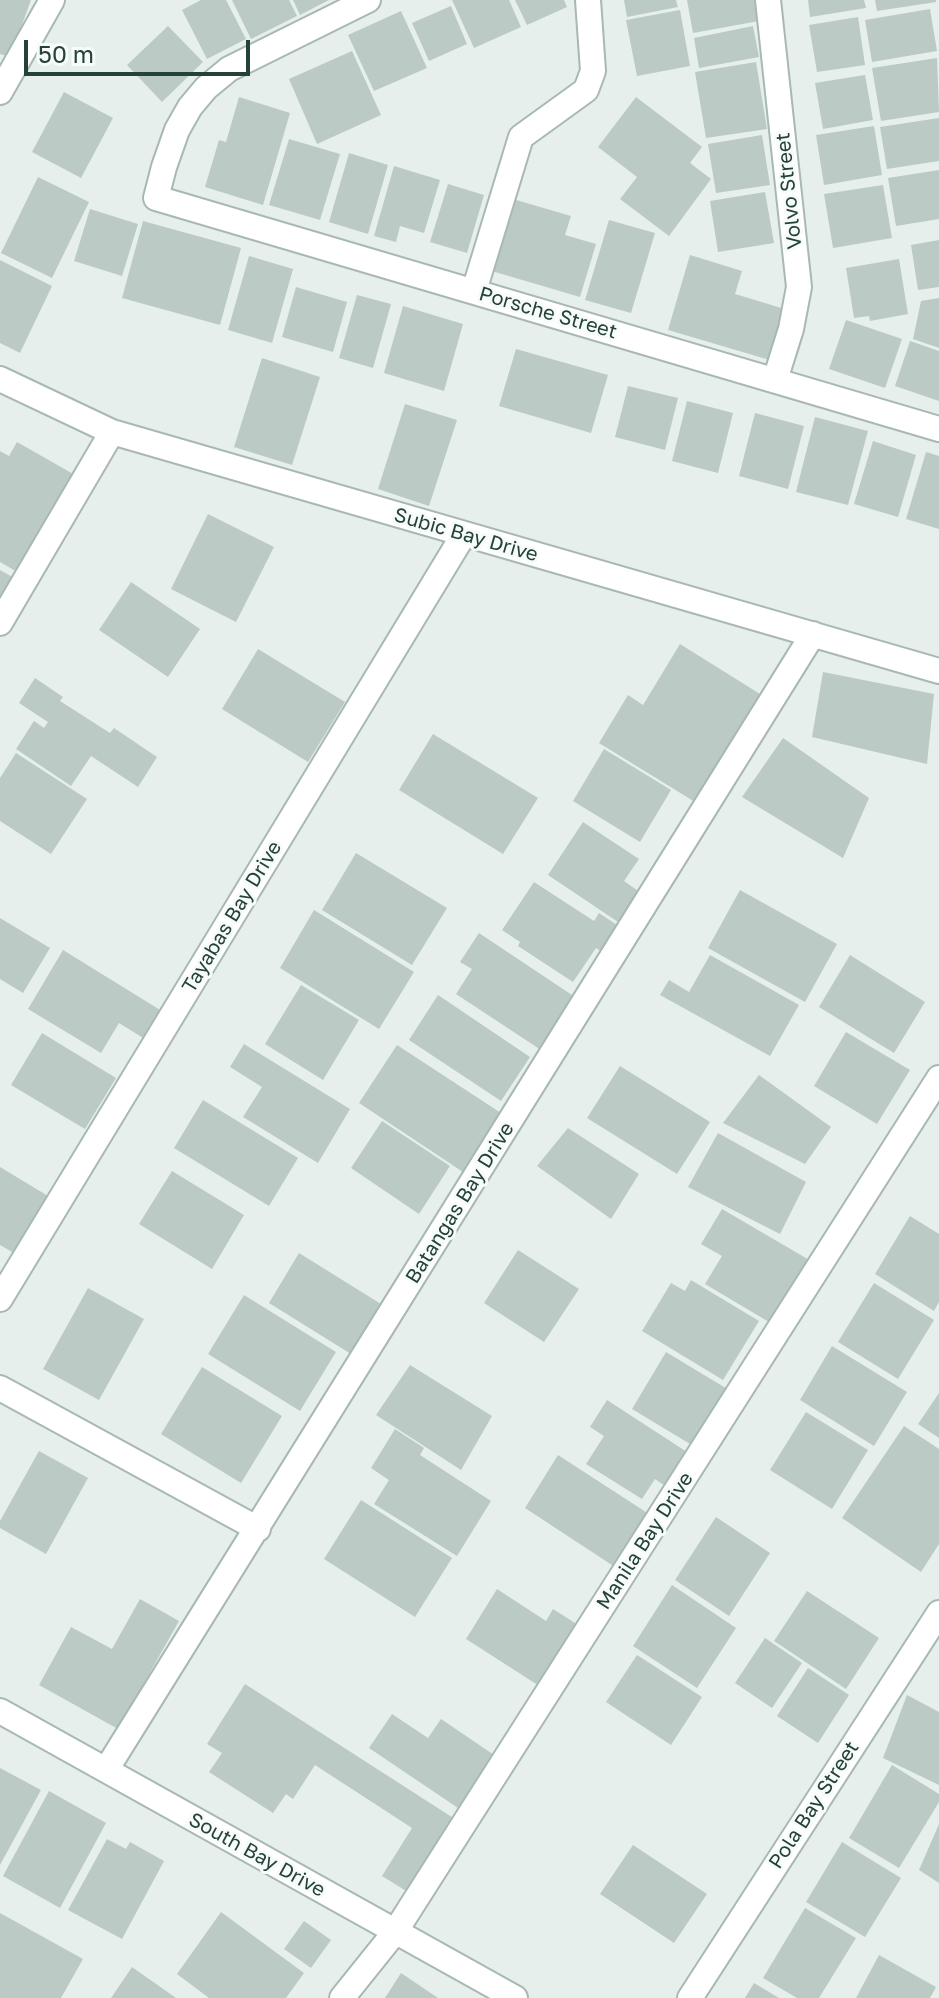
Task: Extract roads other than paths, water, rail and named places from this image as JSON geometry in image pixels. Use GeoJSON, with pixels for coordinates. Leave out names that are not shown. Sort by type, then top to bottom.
{"type":"FeatureCollection","features":[{"type":"Feature","properties":{"kind":"street"},"geometry":{"type":"LineString","coordinates":[[1,87],[52,0]]}},
{"type":"Feature","properties":{"kind":"street","name":"Porsche Street"},"geometry":{"type":"LineString","coordinates":[[368,0],[229,69],[206,88],[177,130],[156,198],[939,429]]}},
{"type":"Feature","properties":{"kind":"street"},"geometry":{"type":"LineString","coordinates":[[474,291],[521,137],[586,90],[593,71],[588,0]]}},
{"type":"Feature","properties":{"kind":"street","name":"Volvo Street"},"geometry":{"type":"LineString","coordinates":[[768,0],[799,287],[791,329],[775,380]]}},
{"type":"Feature","properties":{"kind":"street","name":"Subic Bay Drive"},"geometry":{"type":"LineString","coordinates":[[0,379],[112,432],[939,671]]}},
{"type":"Feature","properties":{"kind":"street"},"geometry":{"type":"LineString","coordinates":[[0,623],[112,432]]}},
{"type":"Feature","properties":{"kind":"street","name":"Tayabas Bay Drive"},"geometry":{"type":"LineString","coordinates":[[0,1299],[464,534]]}},
{"type":"Feature","properties":{"kind":"street","name":"Batangas Bay Drive"},"geometry":{"type":"LineString","coordinates":[[106,1770],[813,634]]}},
{"type":"Feature","properties":{"kind":"street","name":"Manila Bay Drive"},"geometry":{"type":"LineString","coordinates":[[342,1998],[395,1932],[939,1078]]}},
{"type":"Feature","properties":{"kind":"street"},"geometry":{"type":"LineString","coordinates":[[0,1388],[258,1529]]}},
{"type":"Feature","properties":{"kind":"street","name":"Pola Bay Street"},"geometry":{"type":"LineString","coordinates":[[690,1998],[939,1613]]}},
{"type":"Feature","properties":{"kind":"street","name":"South Bay Drive"},"geometry":{"type":"LineString","coordinates":[[0,1711],[515,1998]]}}]}
